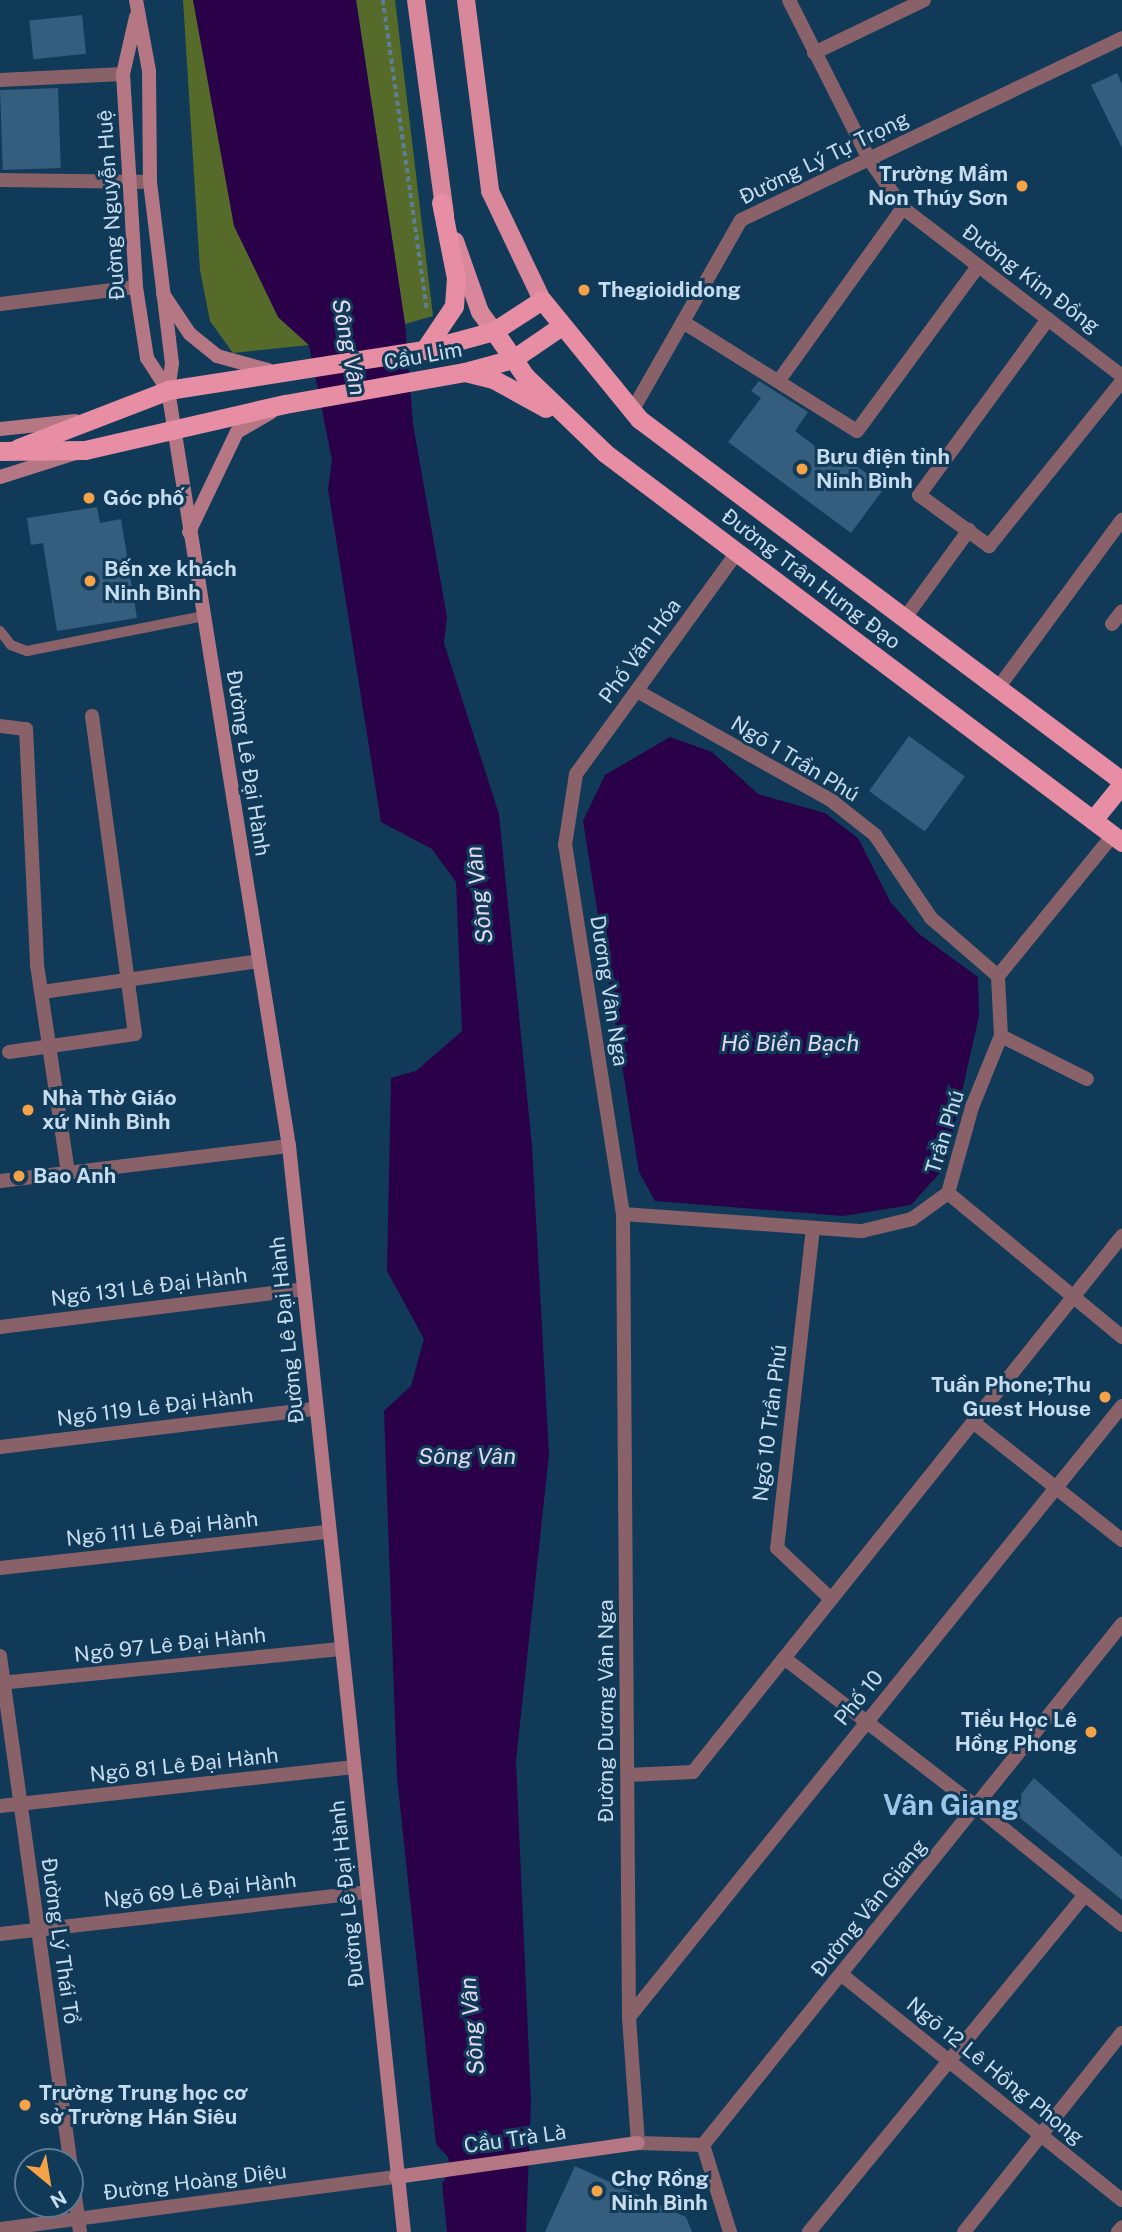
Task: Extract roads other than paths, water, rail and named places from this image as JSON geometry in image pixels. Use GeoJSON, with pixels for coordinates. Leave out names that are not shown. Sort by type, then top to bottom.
{"type":"FeatureCollection","features":[{"type":"Feature","properties":{"kind":"highway"},"geometry":{"type":"LineString","coordinates":[[424,350],[454,306],[456,278],[441,202]]}},
{"type":"Feature","properties":{"kind":"highway","name":"Đường Trân Hưng Đạo"},"geometry":{"type":"LineString","coordinates":[[542,300],[561,327],[632,411],[1122,783]]}},
{"type":"Feature","properties":{"kind":"highway","name":"Cầu Lim"},"geometry":{"type":"LineString","coordinates":[[9,450],[167,390],[424,350],[494,331],[542,300]]}},
{"type":"Feature","properties":{"kind":"highway","name":"Cầu Lim"},"geometry":{"type":"LineString","coordinates":[[9,450],[85,450],[285,404],[465,372],[513,359],[561,327]]}},
{"type":"Feature","properties":{"kind":"highway","name":"Đường Trân Hưng Đạo"},"geometry":{"type":"LineString","coordinates":[[494,331],[513,359],[605,453],[1118,838]]}},
{"type":"Feature","properties":{"kind":"highway"},"geometry":{"type":"LineString","coordinates":[[465,372],[534,399],[605,453]]}},
{"type":"Feature","properties":{"kind":"highway"},"geometry":{"type":"LineString","coordinates":[[1093,820],[1122,783]]}},
{"type":"Feature","properties":{"kind":"main road"},"geometry":{"type":"LineString","coordinates":[[416,0],[441,202],[480,312],[494,331]]}},
{"type":"Feature","properties":{"kind":"main road"},"geometry":{"type":"LineString","coordinates":[[466,0],[490,191],[542,300]]}},
{"type":"Feature","properties":{"kind":"main road","name":"Đuờng Nguyễn Huệ"},"geometry":{"type":"LineString","coordinates":[[136,6],[123,74],[136,287],[147,358],[167,390]]}},
{"type":"Feature","properties":{"kind":"main road","name":"Đuờng Nguyễn Huệ"},"geometry":{"type":"LineString","coordinates":[[136,6],[149,71],[150,182],[159,287],[172,363],[167,390],[173,428]]}},
{"type":"Feature","properties":{"kind":"main road"},"geometry":{"type":"LineString","coordinates":[[159,287],[190,334],[217,356],[229,363],[280,372]]}},
{"type":"Feature","properties":{"kind":"main road"},"geometry":{"type":"LineString","coordinates":[[188,535],[237,432],[285,404]]}},
{"type":"Feature","properties":{"kind":"main road"},"geometry":{"type":"LineString","coordinates":[[0,429],[81,421]]}},
{"type":"Feature","properties":{"kind":"main road","name":"Đường Lê Đại Hành"},"geometry":{"type":"LineString","coordinates":[[173,428],[188,535],[289,1146],[340,1649],[404,2232]]}},
{"type":"Feature","properties":{"kind":"main road"},"geometry":{"type":"LineString","coordinates":[[0,477],[85,450]]}},
{"type":"Feature","properties":{"kind":"main road","name":"Cầu Trà Là"},"geometry":{"type":"LineString","coordinates":[[396,2177],[638,2143]]}},
{"type":"Feature","properties":{"kind":"street","name":"Đường Kim Đồng"},"geometry":{"type":"LineString","coordinates":[[789,0],[869,159],[903,208],[1122,376]]}},
{"type":"Feature","properties":{"kind":"street"},"geometry":{"type":"LineString","coordinates":[[814,53],[924,0]]}},
{"type":"Feature","properties":{"kind":"street","name":"Đường Lý Tự Trọng"},"geometry":{"type":"LineString","coordinates":[[632,411],[741,220],[1122,38]]}},
{"type":"Feature","properties":{"kind":"street"},"geometry":{"type":"LineString","coordinates":[[0,80],[123,74]]}},
{"type":"Feature","properties":{"kind":"street"},"geometry":{"type":"LineString","coordinates":[[0,180],[150,182]]}},
{"type":"Feature","properties":{"kind":"street"},"geometry":{"type":"LineString","coordinates":[[780,379],[903,208]]}},
{"type":"Feature","properties":{"kind":"street"},"geometry":{"type":"LineString","coordinates":[[683,322],[780,379],[857,431],[978,266]]}},
{"type":"Feature","properties":{"kind":"street"},"geometry":{"type":"LineString","coordinates":[[0,304],[136,287]]}},
{"type":"Feature","properties":{"kind":"street"},"geometry":{"type":"LineString","coordinates":[[1048,318],[919,495],[989,546],[1122,381]]}},
{"type":"Feature","properties":{"kind":"street"},"geometry":{"type":"LineString","coordinates":[[998,688],[1122,520]]}},
{"type":"Feature","properties":{"kind":"street"},"geometry":{"type":"LineString","coordinates":[[905,618],[969,530]]}},
{"type":"Feature","properties":{"kind":"street","name":"Phố Văn Hóa"},"geometry":{"type":"LineString","coordinates":[[576,775],[737,552]]}},
{"type":"Feature","properties":{"kind":"street"},"geometry":{"type":"LineString","coordinates":[[1112,624],[1122,611]]}},
{"type":"Feature","properties":{"kind":"street","name":"Ngõ 1 Trần Phú"},"geometry":{"type":"LineString","coordinates":[[637,691],[832,801],[875,835],[931,918],[998,976]]}},
{"type":"Feature","properties":{"kind":"street"},"geometry":{"type":"LineString","coordinates":[[9,1052],[135,1034],[92,716]]}},
{"type":"Feature","properties":{"kind":"street"},"geometry":{"type":"LineString","coordinates":[[0,726],[26,729],[42,992],[68,1173]]}},
{"type":"Feature","properties":{"kind":"street","name":"Dương Vân Nga"},"geometry":{"type":"LineString","coordinates":[[576,775],[565,845],[623,1214]]}},
{"type":"Feature","properties":{"kind":"street"},"geometry":{"type":"LineString","coordinates":[[998,976],[1118,838]]}},
{"type":"Feature","properties":{"kind":"street"},"geometry":{"type":"LineString","coordinates":[[42,992],[259,961]]}},
{"type":"Feature","properties":{"kind":"street","name":"Trần Phú"},"geometry":{"type":"LineString","coordinates":[[623,1214],[862,1231],[912,1219],[948,1193],[972,1107],[1001,1036],[998,976]]}},
{"type":"Feature","properties":{"kind":"street"},"geometry":{"type":"LineString","coordinates":[[1001,1036],[1087,1079]]}},
{"type":"Feature","properties":{"kind":"street"},"geometry":{"type":"LineString","coordinates":[[0,1181],[289,1146]]}},
{"type":"Feature","properties":{"kind":"street"},"geometry":{"type":"LineString","coordinates":[[948,1193],[1122,1337]]}},
{"type":"Feature","properties":{"kind":"street","name":"Đường Dương Vân Nga"},"geometry":{"type":"LineString","coordinates":[[623,1214],[629,2017],[638,2143]]}},
{"type":"Feature","properties":{"kind":"street","name":"Ngõ 10 Trần Phú"},"geometry":{"type":"LineString","coordinates":[[813,1228],[776,1548],[831,1599]]}},
{"type":"Feature","properties":{"kind":"street"},"geometry":{"type":"LineString","coordinates":[[628,1775],[693,1772],[1122,1236]]}},
{"type":"Feature","properties":{"kind":"street","name":"Ngõ 131 Lê Đại Hành"},"geometry":{"type":"LineString","coordinates":[[0,1327],[303,1289]]}},
{"type":"Feature","properties":{"kind":"street","name":"Phố 10"},"geometry":{"type":"LineString","coordinates":[[629,2017],[1122,1406]]}},
{"type":"Feature","properties":{"kind":"street","name":"Ngõ 119 Lê Đại Hành"},"geometry":{"type":"LineString","coordinates":[[0,1447],[316,1409]]}},
{"type":"Feature","properties":{"kind":"street"},"geometry":{"type":"LineString","coordinates":[[973,1422],[1122,1540]]}},
{"type":"Feature","properties":{"kind":"street","name":"Ngõ 111 Lê Đại Hành"},"geometry":{"type":"LineString","coordinates":[[0,1568],[328,1532]]}},
{"type":"Feature","properties":{"kind":"street","name":"Đường Vân Giang"},"geometry":{"type":"LineString","coordinates":[[703,2145],[978,1807],[1122,1624]]}},
{"type":"Feature","properties":{"kind":"street","name":"Ngõ 97 Lê Đại Hành"},"geometry":{"type":"LineString","coordinates":[[2,1683],[340,1649]]}},
{"type":"Feature","properties":{"kind":"street","name":"Đường Lý Thái Tổ"},"geometry":{"type":"LineString","coordinates":[[0,1656],[79,2225]]}},
{"type":"Feature","properties":{"kind":"street"},"geometry":{"type":"LineString","coordinates":[[784,1658],[978,1807],[1122,1925]]}},
{"type":"Feature","properties":{"kind":"street","name":"Ngõ 81 Lê Đại Hành"},"geometry":{"type":"LineString","coordinates":[[0,1806],[354,1767]]}},
{"type":"Feature","properties":{"kind":"street","name":"Ngõ 69 Lê Đại Hành"},"geometry":{"type":"LineString","coordinates":[[0,1934],[368,1892]]}},
{"type":"Feature","properties":{"kind":"street"},"geometry":{"type":"LineString","coordinates":[[809,2232],[1084,1895]]}},
{"type":"Feature","properties":{"kind":"street","name":"Ngõ 12 Lê Hồng Phong"},"geometry":{"type":"LineString","coordinates":[[842,1975],[1122,2200]]}},
{"type":"Feature","properties":{"kind":"street"},"geometry":{"type":"LineString","coordinates":[[964,2232],[1122,2033]]}},
{"type":"Feature","properties":{"kind":"street"},"geometry":{"type":"LineString","coordinates":[[638,2143],[703,2145],[730,2232]]}},
{"type":"Feature","properties":{"kind":"street","name":"Đường Hoàng Diệu"},"geometry":{"type":"LineString","coordinates":[[0,2229],[79,2225],[396,2177]]}},
{"type":"Feature","properties":{"kind":"street"},"geometry":{"type":"LineString","coordinates":[[1118,2232],[1122,2227]]}},
{"type":"Feature","properties":{"kind":"lane"},"geometry":{"type":"LineString","coordinates":[[0,631],[11,645],[27,651],[203,616]]}},
{"type":"Feature","properties":{"kind":"water","name":"Sông Vân"},"geometry":{"type":"Polygon","coordinates":[[[193,0],[356,0],[405,324],[413,424],[447,617],[444,643],[499,814],[532,1146],[549,1454],[516,1761],[531,2101],[526,2232],[447,2232],[442,2183],[451,2172],[448,2157],[436,2144],[397,1777],[384,1411],[411,1386],[424,1339],[387,1271],[391,1078],[416,1071],[462,1031],[456,882],[432,849],[381,822],[328,489],[332,460],[309,345],[278,317],[234,226],[193,0]]]}},
{"type":"Feature","properties":{"kind":"water","name":"Hồ Biển Bạch"},"geometry":{"type":"Polygon","coordinates":[[[670,737],[712,752],[758,794],[825,813],[858,838],[891,903],[919,934],[978,977],[979,1016],[945,1167],[911,1205],[843,1216],[655,1201],[639,1172],[583,821],[605,775],[670,737]]]}},
{"type":"Feature","properties":{"kind":"place","name":"Trường Mầm Non Thúy Sơn"},"geometry":{"type":"Point","coordinates":[1022,186]}},
{"type":"Feature","properties":{"kind":"place","name":"Thegioididong"},"geometry":{"type":"Point","coordinates":[584,290]}},
{"type":"Feature","properties":{"kind":"place","name":"Bưu điện tỉnh Ninh Bình"},"geometry":{"type":"Point","coordinates":[802,469]}},
{"type":"Feature","properties":{"kind":"place","name":"Góc phố"},"geometry":{"type":"Point","coordinates":[89,498]}},
{"type":"Feature","properties":{"kind":"place","name":"Bến xe khách Ninh Bình"},"geometry":{"type":"Point","coordinates":[90,581]}},
{"type":"Feature","properties":{"kind":"place","name":"Nhà Thờ Giáo xứ Ninh Bình"},"geometry":{"type":"Point","coordinates":[28,1110]}},
{"type":"Feature","properties":{"kind":"place","name":"Bao Anh"},"geometry":{"type":"Point","coordinates":[19,1176]}},
{"type":"Feature","properties":{"kind":"place","name":"Tuần Phone;Thu Guest House"},"geometry":{"type":"Point","coordinates":[1105,1397]}},
{"type":"Feature","properties":{"kind":"place","name":"Tiểu Học Lê Hồng Phong"},"geometry":{"type":"Point","coordinates":[1091,1732]}},
{"type":"Feature","properties":{"kind":"place","name":"Trường Trung học cơ sở Trường Hán Siêu"},"geometry":{"type":"Point","coordinates":[25,2105]}},
{"type":"Feature","properties":{"kind":"place","name":"Chợ Rồng Ninh Bình"},"geometry":{"type":"Point","coordinates":[597,2191]}},
{"type":"Feature","properties":{"kind":"district","name":"Vân Giang"},"geometry":{"type":"Point","coordinates":[951,1805]}}]}
